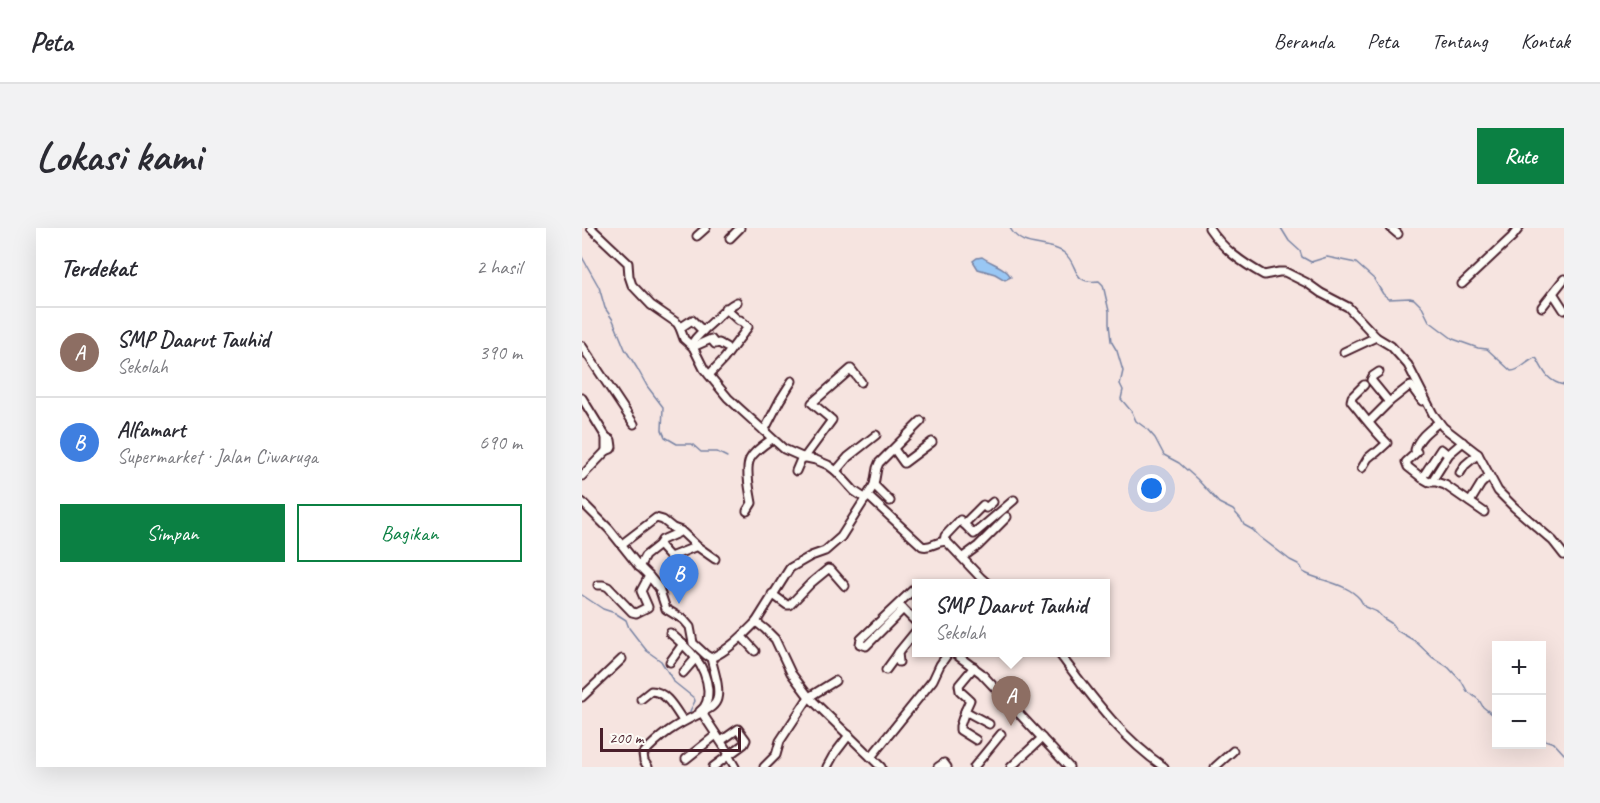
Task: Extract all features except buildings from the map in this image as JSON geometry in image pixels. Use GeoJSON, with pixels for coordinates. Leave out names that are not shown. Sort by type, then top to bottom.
{"type":"FeatureCollection","features":[{"type":"Feature","properties":{"kind":"street"},"geometry":{"type":"LineString","coordinates":[[591,228],[628,263],[629,279],[640,294],[680,328],[684,339],[692,346],[701,364],[728,398],[772,439],[789,453],[828,465],[854,491],[867,497],[922,546],[930,547],[944,541]]}},
{"type":"Feature","properties":{"kind":"street"},"geometry":{"type":"LineString","coordinates":[[698,236],[706,228]]}},
{"type":"Feature","properties":{"kind":"street"},"geometry":{"type":"LineString","coordinates":[[730,238],[740,228]]}},
{"type":"Feature","properties":{"kind":"street"},"geometry":{"type":"LineString","coordinates":[[1209,228],[1227,250],[1264,275],[1285,272],[1307,283],[1348,307],[1376,337],[1391,346],[1408,366],[1439,422],[1478,454],[1498,491],[1553,541],[1564,555]]}},
{"type":"Feature","properties":{"kind":"street"},"geometry":{"type":"LineString","coordinates":[[1391,228],[1398,234]]}},
{"type":"Feature","properties":{"kind":"street"},"geometry":{"type":"LineString","coordinates":[[1462,284],[1519,228]]}},
{"type":"Feature","properties":{"kind":"street"},"geometry":{"type":"LineString","coordinates":[[1542,307],[1564,279]]}},
{"type":"Feature","properties":{"kind":"street"},"geometry":{"type":"LineString","coordinates":[[1552,293],[1564,310]]}},
{"type":"Feature","properties":{"kind":"street"},"geometry":{"type":"LineString","coordinates":[[692,346],[698,334],[725,308],[737,302]]}},
{"type":"Feature","properties":{"kind":"street"},"geometry":{"type":"LineString","coordinates":[[709,375],[748,327],[725,308]]}},
{"type":"Feature","properties":{"kind":"street"},"geometry":{"type":"LineString","coordinates":[[680,328],[692,320],[703,331]]}},
{"type":"Feature","properties":{"kind":"street"},"geometry":{"type":"LineString","coordinates":[[1344,352],[1376,337]]}},
{"type":"Feature","properties":{"kind":"street"},"geometry":{"type":"LineString","coordinates":[[692,346],[712,339],[715,344],[719,343],[726,347]]}},
{"type":"Feature","properties":{"kind":"street"},"geometry":{"type":"LineString","coordinates":[[582,345],[634,424]]}},
{"type":"Feature","properties":{"kind":"street"},"geometry":{"type":"LineString","coordinates":[[796,471],[832,420],[812,403],[851,369],[861,382]]}},
{"type":"Feature","properties":{"kind":"street"},"geometry":{"type":"LineString","coordinates":[[1379,372],[1371,380],[1389,402]]}},
{"type":"Feature","properties":{"kind":"street"},"geometry":{"type":"LineString","coordinates":[[764,431],[792,381]]}},
{"type":"Feature","properties":{"kind":"street"},"geometry":{"type":"LineString","coordinates":[[1362,468],[1368,458],[1387,443],[1350,399],[1364,386]]}},
{"type":"Feature","properties":{"kind":"street"},"geometry":{"type":"LineString","coordinates":[[1369,422],[1389,402],[1411,386],[1424,406],[1433,414]]}},
{"type":"Feature","properties":{"kind":"street"},"geometry":{"type":"LineString","coordinates":[[582,398],[606,437],[606,451],[582,477]]}},
{"type":"Feature","properties":{"kind":"street"},"geometry":{"type":"LineString","coordinates":[[711,658],[722,653],[742,637],[756,622],[790,568],[825,551],[841,537],[874,485],[879,463],[921,421]]}},
{"type":"Feature","properties":{"kind":"street"},"geometry":{"type":"LineString","coordinates":[[1439,422],[1423,436],[1416,446],[1417,452],[1406,462],[1408,467],[1429,482],[1445,485],[1484,512]]}},
{"type":"Feature","properties":{"kind":"street"},"geometry":{"type":"LineString","coordinates":[[836,471],[848,457],[876,435]]}},
{"type":"Feature","properties":{"kind":"street"},"geometry":{"type":"LineString","coordinates":[[747,511],[752,503],[748,485],[749,461],[772,439]]}},
{"type":"Feature","properties":{"kind":"street"},"geometry":{"type":"LineString","coordinates":[[894,449],[904,463],[932,442]]}},
{"type":"Feature","properties":{"kind":"street"},"geometry":{"type":"LineString","coordinates":[[1432,481],[1448,455],[1463,442]]}},
{"type":"Feature","properties":{"kind":"street"},"geometry":{"type":"LineString","coordinates":[[1422,478],[1441,449],[1448,455]]}},
{"type":"Feature","properties":{"kind":"street"},"geometry":{"type":"LineString","coordinates":[[1460,473],[1465,465],[1478,454]]}},
{"type":"Feature","properties":{"kind":"street"},"geometry":{"type":"LineString","coordinates":[[1470,502],[1489,476]]}},
{"type":"Feature","properties":{"kind":"street"},"geometry":{"type":"LineString","coordinates":[[874,485],[890,501]]}},
{"type":"Feature","properties":{"kind":"street"},"geometry":{"type":"LineString","coordinates":[[944,541],[945,536],[960,520],[974,534],[1014,500]]}},
{"type":"Feature","properties":{"kind":"street"},"geometry":{"type":"LineString","coordinates":[[582,502],[622,544],[639,567],[650,576],[659,588],[666,609],[684,620],[690,627],[693,643],[711,658],[717,684],[717,699],[711,708],[662,734],[643,754],[648,767]]}},
{"type":"Feature","properties":{"kind":"street"},"geometry":{"type":"LineString","coordinates":[[964,524],[983,505],[986,508],[993,502]]}},
{"type":"Feature","properties":{"kind":"street"},"geometry":{"type":"LineString","coordinates":[[963,557],[978,546],[1007,517]]}},
{"type":"Feature","properties":{"kind":"street"},"geometry":{"type":"LineString","coordinates":[[622,544],[656,518],[681,531],[715,559]]}},
{"type":"Feature","properties":{"kind":"street"},"geometry":{"type":"LineString","coordinates":[[639,567],[645,556],[662,540],[678,533]]}},
{"type":"Feature","properties":{"kind":"street"},"geometry":{"type":"LineString","coordinates":[[944,541],[963,557],[982,579]]}},
{"type":"Feature","properties":{"kind":"street"},"geometry":{"type":"LineString","coordinates":[[659,545],[670,557],[695,547]]}},
{"type":"Feature","properties":{"kind":"street"},"geometry":{"type":"LineString","coordinates":[[772,594],[790,605],[828,569],[845,586]]}},
{"type":"Feature","properties":{"kind":"street"},"geometry":{"type":"LineString","coordinates":[[598,585],[608,587],[632,612],[636,613],[648,607],[641,591],[650,576]]}},
{"type":"Feature","properties":{"kind":"street"},"geometry":{"type":"LineString","coordinates":[[901,606],[861,639],[860,644],[866,646],[901,606],[912,592]]}},
{"type":"Feature","properties":{"kind":"street"},"geometry":{"type":"LineString","coordinates":[[901,606],[912,618]]}},
{"type":"Feature","properties":{"kind":"street"},"geometry":{"type":"LineString","coordinates":[[756,622],[775,639],[791,673],[809,697],[881,767]]}},
{"type":"Feature","properties":{"kind":"street"},"geometry":{"type":"LineString","coordinates":[[670,633],[696,658],[706,675],[707,703],[699,714]]}},
{"type":"Feature","properties":{"kind":"street"},"geometry":{"type":"LineString","coordinates":[[742,637],[755,651]]}},
{"type":"Feature","properties":{"kind":"street"},"geometry":{"type":"LineString","coordinates":[[886,670],[898,658],[912,637]]}},
{"type":"Feature","properties":{"kind":"street"},"geometry":{"type":"LineString","coordinates":[[670,662],[683,644]]}},
{"type":"Feature","properties":{"kind":"street"},"geometry":{"type":"LineString","coordinates":[[939,657],[940,665]]}},
{"type":"Feature","properties":{"kind":"street"},"geometry":{"type":"LineString","coordinates":[[872,757],[929,687],[947,657]]}},
{"type":"Feature","properties":{"kind":"street"},"geometry":{"type":"LineString","coordinates":[[957,657],[974,667],[1069,767]]}},
{"type":"Feature","properties":{"kind":"street"},"geometry":{"type":"LineString","coordinates":[[1062,657],[1115,724],[1164,767]]}},
{"type":"Feature","properties":{"kind":"street"},"geometry":{"type":"LineString","coordinates":[[683,673],[696,658]]}},
{"type":"Feature","properties":{"kind":"street"},"geometry":{"type":"LineString","coordinates":[[582,697],[622,659]]}},
{"type":"Feature","properties":{"kind":"street"},"geometry":{"type":"LineString","coordinates":[[974,667],[959,685],[960,691],[970,699],[960,730],[976,740]]}},
{"type":"Feature","properties":{"kind":"street"},"geometry":{"type":"LineString","coordinates":[[764,767],[776,755],[780,741],[809,697],[835,681]]}},
{"type":"Feature","properties":{"kind":"street"},"geometry":{"type":"LineString","coordinates":[[641,699],[651,691],[659,692],[665,696],[683,721]]}},
{"type":"Feature","properties":{"kind":"street"},"geometry":{"type":"LineString","coordinates":[[966,711],[989,724]]}},
{"type":"Feature","properties":{"kind":"street"},"geometry":{"type":"LineString","coordinates":[[699,714],[718,738],[735,767]]}},
{"type":"Feature","properties":{"kind":"street"},"geometry":{"type":"LineString","coordinates":[[686,759],[718,738],[738,729],[746,742],[713,767]]}},
{"type":"Feature","properties":{"kind":"street"},"geometry":{"type":"LineString","coordinates":[[974,767],[1001,734]]}},
{"type":"Feature","properties":{"kind":"street"},"geometry":{"type":"LineString","coordinates":[[827,767],[849,735]]}},
{"type":"Feature","properties":{"kind":"street"},"geometry":{"type":"LineString","coordinates":[[1011,767],[1042,738]]}},
{"type":"Feature","properties":{"kind":"street"},"geometry":{"type":"LineString","coordinates":[[1215,767],[1233,751]]}},
{"type":"Feature","properties":{"kind":"street"},"geometry":{"type":"LineString","coordinates":[[938,767],[944,764],[947,767]]}},
{"type":"Feature","properties":{"kind":"water"},"geometry":{"type":"Polygon","coordinates":[[[982,257],[1002,268],[1011,277],[1005,280],[978,269],[973,261],[982,257]]]}},
{"type":"Feature","properties":{"kind":"waterway"},"geometry":{"type":"LineString","coordinates":[[1010,228],[1015,235],[1027,242],[1056,248],[1063,252],[1072,262],[1079,277],[1084,280],[1099,281],[1103,285],[1109,311],[1111,341],[1117,351],[1123,371],[1120,384],[1123,390],[1121,399],[1136,421],[1155,438],[1164,455],[1179,463],[1219,503],[1233,510],[1244,525],[1298,564],[1303,572],[1348,589],[1360,599],[1365,607],[1377,612],[1396,630],[1415,641],[1432,657],[1448,667],[1467,691],[1492,714]]}},
{"type":"Feature","properties":{"kind":"waterway"},"geometry":{"type":"LineString","coordinates":[[1281,228],[1289,241],[1300,251],[1302,257],[1311,262],[1327,257],[1356,263],[1374,279],[1389,299],[1414,299],[1422,307],[1429,321],[1453,339],[1487,349],[1511,371],[1535,358],[1550,379],[1564,385]]}},
{"type":"Feature","properties":{"kind":"waterway"},"geometry":{"type":"LineString","coordinates":[[582,257],[599,287],[605,308],[613,320],[625,349],[647,386],[663,407],[662,430],[665,437],[677,444],[692,444],[701,452],[717,452],[727,457]]}},
{"type":"Feature","properties":{"kind":"waterway"},"geometry":{"type":"LineString","coordinates":[[582,595],[626,620],[639,641],[647,651],[661,661],[674,682],[694,698],[691,715]]}},
{"type":"Feature","properties":{"kind":"waterway"},"geometry":{"type":"LineString","coordinates":[[1546,740],[1554,743],[1564,754]]}},
{"type":"Feature","properties":{"kind":"place","name":"Alfamart"},"geometry":{"type":"Point","coordinates":[679,604]}},
{"type":"Feature","properties":{"kind":"place","name":"SMP Daarut Tauhid"},"geometry":{"type":"Point","coordinates":[1011,726]}}]}
